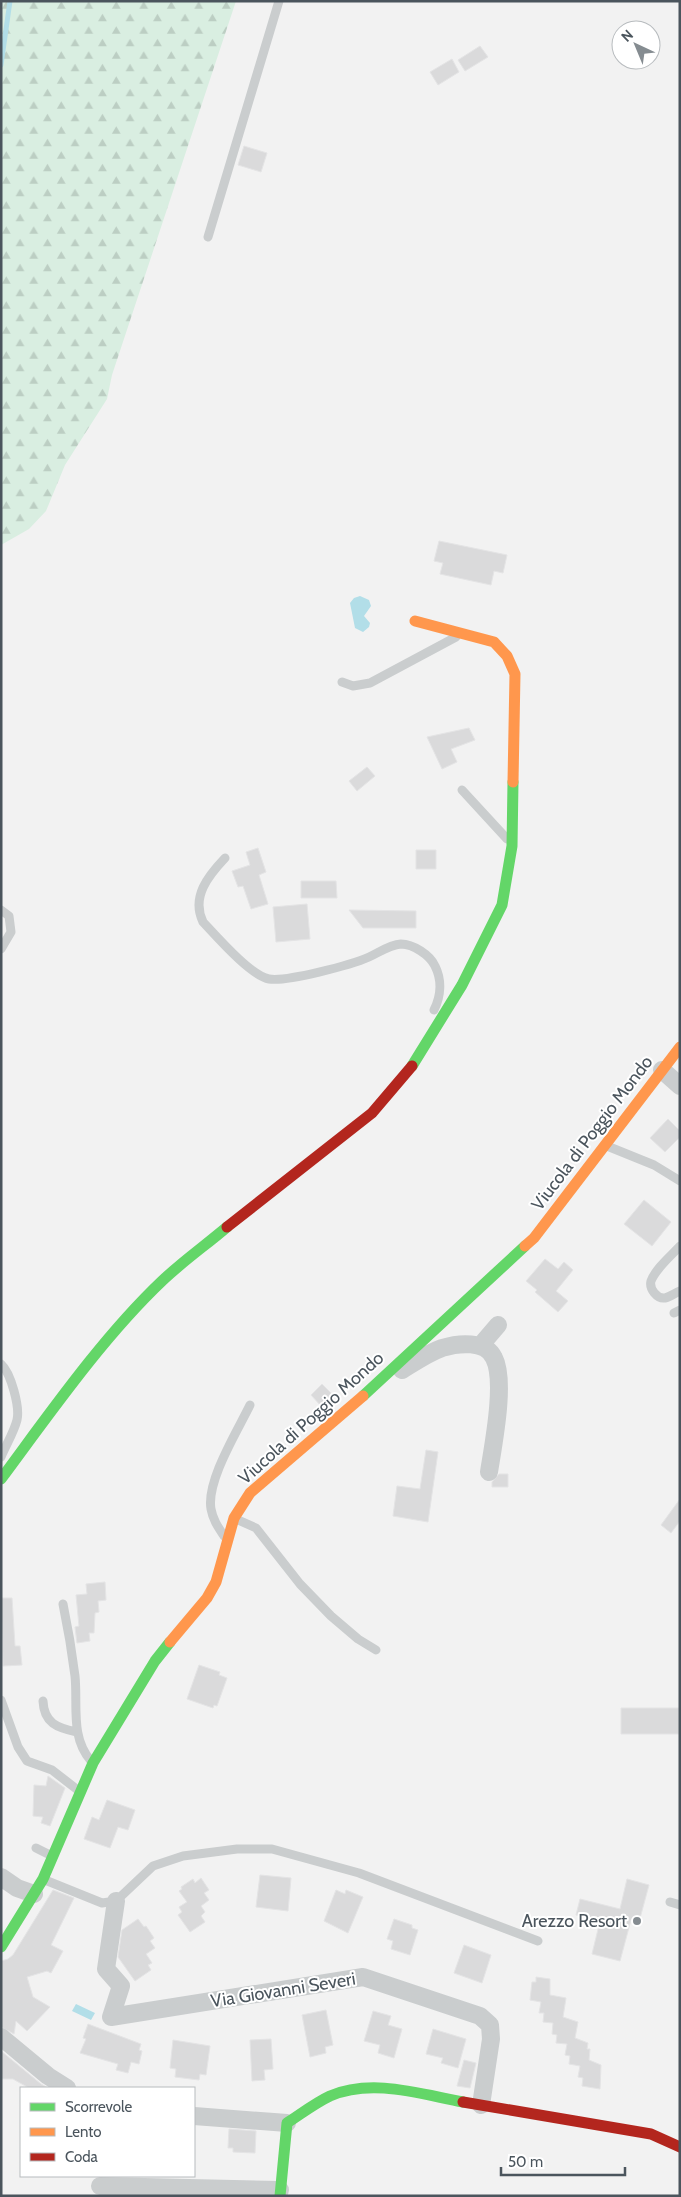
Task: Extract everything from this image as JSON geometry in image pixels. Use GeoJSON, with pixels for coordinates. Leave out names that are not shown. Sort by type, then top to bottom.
{"type":"FeatureCollection","features":[{"type":"Feature","properties":{"kind":"street"},"geometry":{"type":"LineString","coordinates":[[1,1478],[93,1356],[163,1280],[268,1193],[372,1113],[389,1095],[419,1057],[466,977],[502,905],[512,846],[515,674],[507,656],[494,642],[415,621]]}},
{"type":"Feature","properties":{"kind":"street","name":"Viucola di Poggio Mondo"},"geometry":{"type":"LineString","coordinates":[[1,1947],[39,1886],[92,1763],[155,1661],[207,1598],[216,1582],[234,1518],[250,1493],[364,1395],[534,1238],[680,1047]]}},
{"type":"Feature","properties":{"kind":"street"},"geometry":{"type":"LineString","coordinates":[[662,1070],[680,1086]]}},
{"type":"Feature","properties":{"kind":"street"},"geometry":{"type":"LineString","coordinates":[[480,1346],[498,1325]]}},
{"type":"Feature","properties":{"kind":"street"},"geometry":{"type":"LineString","coordinates":[[364,1395],[399,1372],[440,1349],[464,1344],[486,1348],[494,1358],[498,1379],[496,1428],[489,1472]]}},
{"type":"Feature","properties":{"kind":"street"},"geometry":{"type":"LineString","coordinates":[[1,1877],[17,1888],[39,1886]]}},
{"type":"Feature","properties":{"kind":"street","name":"Via Giovanni Severi"},"geometry":{"type":"LineString","coordinates":[[116,1902],[106,1969],[121,1986],[111,2017],[363,1978],[480,2016],[490,2025],[491,2038],[481,2105]]}},
{"type":"Feature","properties":{"kind":"street"},"geometry":{"type":"LineString","coordinates":[[1,2037],[48,2076],[65,2087]]}},
{"type":"Feature","properties":{"kind":"street"},"geometry":{"type":"LineString","coordinates":[[195,2116],[287,2123],[340,2090],[355,2087],[377,2087],[651,2134],[679,2145]]}},
{"type":"Feature","properties":{"kind":"street"},"geometry":{"type":"LineString","coordinates":[[100,2186],[280,2193],[287,2123]]}},
{"type":"Feature","properties":{"kind":"lane"},"geometry":{"type":"LineString","coordinates":[[208,237],[279,1]]}},
{"type":"Feature","properties":{"kind":"lane"},"geometry":{"type":"LineString","coordinates":[[342,682],[353,686],[370,683],[460,634]]}},
{"type":"Feature","properties":{"kind":"lane"},"geometry":{"type":"LineString","coordinates":[[462,790],[483,815],[504,834],[512,846]]}},
{"type":"Feature","properties":{"kind":"lane"},"geometry":{"type":"LineString","coordinates":[[225,858],[201,890],[198,898],[199,914],[208,928],[251,971],[259,976],[266,979],[284,979],[368,958],[387,947],[402,944],[422,952],[434,963],[440,982],[435,1008],[407,1060],[372,1113]]}},
{"type":"Feature","properties":{"kind":"lane"},"geometry":{"type":"LineString","coordinates":[[1,910],[9,916],[11,932],[1,949]]}},
{"type":"Feature","properties":{"kind":"lane"},"geometry":{"type":"LineString","coordinates":[[604,1146],[654,1166],[680,1181]]}},
{"type":"Feature","properties":{"kind":"lane"},"geometry":{"type":"LineString","coordinates":[[680,1246],[652,1281],[651,1287],[654,1292],[666,1298],[680,1291]]}},
{"type":"Feature","properties":{"kind":"lane"},"geometry":{"type":"LineString","coordinates":[[1,1364],[7,1369],[14,1391],[18,1419],[1,1457]]}},
{"type":"Feature","properties":{"kind":"lane"},"geometry":{"type":"LineString","coordinates":[[228,1540],[215,1524],[210,1506],[214,1482],[250,1405]]}},
{"type":"Feature","properties":{"kind":"lane"},"geometry":{"type":"LineString","coordinates":[[234,1518],[256,1528],[300,1584],[331,1616],[358,1639],[376,1650]]}},
{"type":"Feature","properties":{"kind":"lane"},"geometry":{"type":"LineString","coordinates":[[62,1604],[69,1632],[75,1677],[77,1732],[87,1757],[92,1763]]}},
{"type":"Feature","properties":{"kind":"lane"},"geometry":{"type":"LineString","coordinates":[[1,1700],[18,1747],[27,1761],[52,1770],[80,1792]]}},
{"type":"Feature","properties":{"kind":"lane"},"geometry":{"type":"LineString","coordinates":[[43,1701],[46,1717],[51,1723],[58,1728],[77,1732]]}},
{"type":"Feature","properties":{"kind":"lane"},"geometry":{"type":"LineString","coordinates":[[36,1848],[53,1856]]}},
{"type":"Feature","properties":{"kind":"lane"},"geometry":{"type":"LineString","coordinates":[[39,1886],[102,1902],[116,1902],[153,1866],[183,1856],[237,1849],[272,1849],[359,1873],[538,1941]]}},
{"type":"Feature","properties":{"kind":"lane"},"geometry":{"type":"LineString","coordinates":[[670,1902],[680,1905]]}},
{"type":"Feature","properties":{"kind":"green space"},"geometry":{"type":"Polygon","coordinates":[[[1,1],[236,1],[112,375],[107,399],[65,465],[46,511],[29,529],[1,545],[1,1]]]}},
{"type":"Feature","properties":{"kind":"water"},"geometry":{"type":"Polygon","coordinates":[[[360,596],[369,600],[371,606],[364,616],[370,623],[369,627],[363,632],[355,628],[350,603],[354,598],[360,596]]]}},
{"type":"Feature","properties":{"kind":"water"},"geometry":{"type":"Polygon","coordinates":[[[76,2004],[95,2013],[91,2020],[72,2011],[76,2004]]]}},
{"type":"Feature","properties":{"kind":"building"},"geometry":{"type":"Polygon","coordinates":[[[480,46],[488,57],[465,71],[458,60],[480,46]]]}},
{"type":"Feature","properties":{"kind":"building"},"geometry":{"type":"Polygon","coordinates":[[[452,59],[459,72],[438,85],[430,72],[452,59]]]}},
{"type":"Feature","properties":{"kind":"building"},"geometry":{"type":"Polygon","coordinates":[[[244,146],[267,153],[261,172],[238,165],[244,146]]]}},
{"type":"Feature","properties":{"kind":"building"},"geometry":{"type":"Polygon","coordinates":[[[439,541],[507,555],[503,573],[494,571],[491,585],[440,574],[443,563],[434,561],[439,541]]]}},
{"type":"Feature","properties":{"kind":"building"},"geometry":{"type":"Polygon","coordinates":[[[469,728],[475,740],[451,749],[457,762],[442,769],[427,737],[469,728]]]}},
{"type":"Feature","properties":{"kind":"building"},"geometry":{"type":"Polygon","coordinates":[[[367,767],[375,776],[357,791],[349,781],[367,767]]]}},
{"type":"Feature","properties":{"kind":"building"},"geometry":{"type":"Polygon","coordinates":[[[258,848],[266,872],[259,875],[268,904],[251,909],[243,886],[238,887],[232,871],[250,865],[246,852],[258,848]]]}},
{"type":"Feature","properties":{"kind":"building"},"geometry":{"type":"Polygon","coordinates":[[[416,850],[436,850],[436,869],[416,869],[416,850]]]}},
{"type":"Feature","properties":{"kind":"building"},"geometry":{"type":"Polygon","coordinates":[[[301,881],[336,881],[337,898],[301,898],[301,881]]]}},
{"type":"Feature","properties":{"kind":"building"},"geometry":{"type":"Polygon","coordinates":[[[307,904],[310,939],[276,942],[273,907],[307,904]]]}},
{"type":"Feature","properties":{"kind":"building"},"geometry":{"type":"Polygon","coordinates":[[[349,910],[416,911],[416,928],[363,928],[349,910]]]}},
{"type":"Feature","properties":{"kind":"building"},"geometry":{"type":"Polygon","coordinates":[[[668,1119],[680,1131],[680,1137],[665,1152],[650,1138],[668,1119]]]}},
{"type":"Feature","properties":{"kind":"building"},"geometry":{"type":"Polygon","coordinates":[[[644,1200],[671,1222],[652,1246],[624,1224],[644,1200]]]}},
{"type":"Feature","properties":{"kind":"building"},"geometry":{"type":"Polygon","coordinates":[[[545,1259],[558,1269],[564,1262],[573,1270],[556,1291],[568,1301],[558,1312],[535,1292],[537,1290],[526,1281],[545,1259]]]}},
{"type":"Feature","properties":{"kind":"building"},"geometry":{"type":"Polygon","coordinates":[[[322,1384],[333,1395],[321,1406],[311,1395],[322,1384]]]}},
{"type":"Feature","properties":{"kind":"building"},"geometry":{"type":"Polygon","coordinates":[[[426,1450],[438,1452],[428,1522],[393,1516],[397,1486],[420,1489],[426,1450]]]}},
{"type":"Feature","properties":{"kind":"building"},"geometry":{"type":"Polygon","coordinates":[[[499,1474],[508,1474],[508,1487],[492,1487],[492,1482],[499,1474]]]}},
{"type":"Feature","properties":{"kind":"building"},"geometry":{"type":"Polygon","coordinates":[[[680,1499],[680,1521],[671,1533],[661,1525],[680,1499]]]}},
{"type":"Feature","properties":{"kind":"building"},"geometry":{"type":"Polygon","coordinates":[[[105,1582],[106,1600],[98,1601],[99,1612],[95,1613],[94,1633],[89,1633],[90,1641],[77,1643],[75,1627],[79,1626],[76,1595],[87,1594],[86,1584],[105,1582]]]}},
{"type":"Feature","properties":{"kind":"building"},"geometry":{"type":"Polygon","coordinates":[[[1,1598],[12,1598],[15,1646],[20,1646],[22,1665],[3,1666],[1,1598]]]}},
{"type":"Feature","properties":{"kind":"building"},"geometry":{"type":"Polygon","coordinates":[[[199,1665],[220,1672],[219,1675],[227,1678],[217,1706],[214,1705],[213,1708],[187,1699],[199,1665]]]}},
{"type":"Feature","properties":{"kind":"building"},"geometry":{"type":"Polygon","coordinates":[[[621,1708],[679,1708],[679,1734],[621,1734],[621,1708]]]}},
{"type":"Feature","properties":{"kind":"building"},"geometry":{"type":"Polygon","coordinates":[[[48,1776],[65,1788],[50,1826],[41,1823],[43,1817],[33,1816],[34,1785],[46,1786],[48,1776]]]}},
{"type":"Feature","properties":{"kind":"building"},"geometry":{"type":"Polygon","coordinates":[[[107,1800],[135,1810],[128,1830],[118,1827],[110,1848],[84,1839],[92,1817],[99,1820],[107,1800]]]}},
{"type":"Feature","properties":{"kind":"building"},"geometry":{"type":"Polygon","coordinates":[[[260,1875],[291,1878],[288,1911],[256,1907],[260,1875]]]}},
{"type":"Feature","properties":{"kind":"building"},"geometry":{"type":"Polygon","coordinates":[[[201,1878],[209,1890],[204,1893],[209,1900],[201,1906],[205,1912],[201,1916],[205,1922],[190,1932],[178,1915],[182,1912],[179,1907],[187,1902],[179,1891],[182,1889],[181,1887],[193,1879],[195,1883],[201,1878]]]}},
{"type":"Feature","properties":{"kind":"building"},"geometry":{"type":"Polygon","coordinates":[[[627,1879],[649,1885],[639,1922],[631,1920],[620,1961],[592,1954],[600,1921],[576,1915],[580,1899],[620,1909],[627,1879]]]}},
{"type":"Feature","properties":{"kind":"building"},"geometry":{"type":"Polygon","coordinates":[[[53,1890],[74,1898],[51,1945],[63,1951],[51,1973],[47,1971],[27,1977],[33,1997],[50,2007],[27,2031],[16,2021],[14,2034],[1,2027],[1,1961],[13,1955],[53,1890]]]}},
{"type":"Feature","properties":{"kind":"building"},"geometry":{"type":"Polygon","coordinates":[[[336,1890],[345,1894],[346,1890],[363,1897],[348,1933],[324,1921],[336,1890]]]}},
{"type":"Feature","properties":{"kind":"building"},"geometry":{"type":"Polygon","coordinates":[[[138,1919],[144,1927],[146,1926],[154,1938],[150,1941],[155,1948],[146,1954],[152,1963],[148,1965],[151,1970],[135,1981],[118,1957],[122,1930],[138,1919]]]}},
{"type":"Feature","properties":{"kind":"building"},"geometry":{"type":"Polygon","coordinates":[[[394,1919],[412,1925],[412,1928],[418,1930],[410,1955],[391,1949],[393,1941],[387,1939],[394,1919]]]}},
{"type":"Feature","properties":{"kind":"building"},"geometry":{"type":"Polygon","coordinates":[[[464,1945],[491,1955],[482,1983],[454,1973],[464,1945]]]}},
{"type":"Feature","properties":{"kind":"building"},"geometry":{"type":"Polygon","coordinates":[[[536,1977],[550,1979],[550,1995],[566,1998],[563,2017],[578,2022],[575,2038],[588,2043],[587,2049],[590,2049],[589,2060],[601,2065],[600,2089],[582,2086],[583,2078],[578,2077],[580,2066],[569,2064],[570,2056],[565,2055],[567,2044],[556,2043],[557,2035],[552,2034],[553,2023],[543,2022],[544,2013],[539,2013],[541,2002],[530,2000],[532,1982],[536,1982],[536,1977]]]}},
{"type":"Feature","properties":{"kind":"building"},"geometry":{"type":"Polygon","coordinates":[[[326,2010],[333,2045],[325,2047],[326,2053],[310,2057],[302,2015],[326,2010]]]}},
{"type":"Feature","properties":{"kind":"building"},"geometry":{"type":"Polygon","coordinates":[[[373,2011],[391,2016],[388,2025],[402,2029],[394,2058],[378,2053],[380,2045],[364,2041],[373,2011]]]}},
{"type":"Feature","properties":{"kind":"building"},"geometry":{"type":"Polygon","coordinates":[[[88,2024],[141,2044],[139,2050],[142,2051],[139,2064],[131,2062],[128,2073],[116,2070],[118,2064],[80,2053],[86,2039],[83,2038],[88,2024]]]}},
{"type":"Feature","properties":{"kind":"building"},"geometry":{"type":"Polygon","coordinates":[[[433,2029],[466,2039],[458,2068],[441,2063],[443,2058],[426,2054],[433,2029]]]}},
{"type":"Feature","properties":{"kind":"building"},"geometry":{"type":"Polygon","coordinates":[[[271,2039],[273,2069],[264,2070],[265,2080],[252,2081],[250,2040],[271,2039]]]}},
{"type":"Feature","properties":{"kind":"building"},"geometry":{"type":"Polygon","coordinates":[[[173,2040],[210,2046],[206,2075],[200,2074],[199,2080],[175,2077],[176,2069],[170,2068],[173,2040]]]}},
{"type":"Feature","properties":{"kind":"building"},"geometry":{"type":"Polygon","coordinates":[[[1,2051],[46,2087],[27,2087],[13,2079],[1,2079],[1,2051]]]}},
{"type":"Feature","properties":{"kind":"building"},"geometry":{"type":"Polygon","coordinates":[[[464,2060],[476,2063],[470,2088],[457,2086],[464,2060]]]}},
{"type":"Feature","properties":{"kind":"building"},"geometry":{"type":"Polygon","coordinates":[[[229,2129],[256,2131],[255,2153],[233,2152],[233,2148],[228,2148],[229,2129]]]}},
{"type":"Feature","properties":{"kind":"waterway"},"geometry":{"type":"LineString","coordinates":[[1,65],[10,1]]}},
{"type":"Feature","properties":{"kind":"traffic: fast"},"geometry":{"type":"LineString","coordinates":[[412,1066],[462,985],[502,905],[512,846],[513,782]]}},
{"type":"Feature","properties":{"kind":"traffic: fast"},"geometry":{"type":"LineString","coordinates":[[1,1479],[78,1376],[119,1326],[170,1274],[227,1227]]}},
{"type":"Feature","properties":{"kind":"traffic: fast"},"geometry":{"type":"LineString","coordinates":[[363,1396],[525,1246]]}},
{"type":"Feature","properties":{"kind":"traffic: fast"},"geometry":{"type":"LineString","coordinates":[[1,1947],[43,1879],[93,1763],[155,1661],[170,1642]]}},
{"type":"Feature","properties":{"kind":"traffic: fast"},"geometry":{"type":"LineString","coordinates":[[280,2196],[287,2123],[324,2099],[346,2091],[362,2088],[379,2088],[396,2089],[463,2102]]}},
{"type":"Feature","properties":{"kind":"traffic: slow"},"geometry":{"type":"LineString","coordinates":[[415,621],[494,642],[507,656],[515,674],[513,782]]}},
{"type":"Feature","properties":{"kind":"traffic: slow"},"geometry":{"type":"LineString","coordinates":[[525,1246],[534,1238],[680,1047]]}},
{"type":"Feature","properties":{"kind":"traffic: slow"},"geometry":{"type":"LineString","coordinates":[[170,1642],[207,1598],[216,1582],[234,1518],[250,1493],[363,1396]]}},
{"type":"Feature","properties":{"kind":"traffic: jam"},"geometry":{"type":"LineString","coordinates":[[227,1227],[372,1113],[412,1066]]}},
{"type":"Feature","properties":{"kind":"traffic: jam"},"geometry":{"type":"LineString","coordinates":[[463,2102],[651,2134],[680,2147]]}},
{"type":"Feature","properties":{"kind":"place","name":"Arezzo Resort"},"geometry":{"type":"Point","coordinates":[637,1921]}}]}
